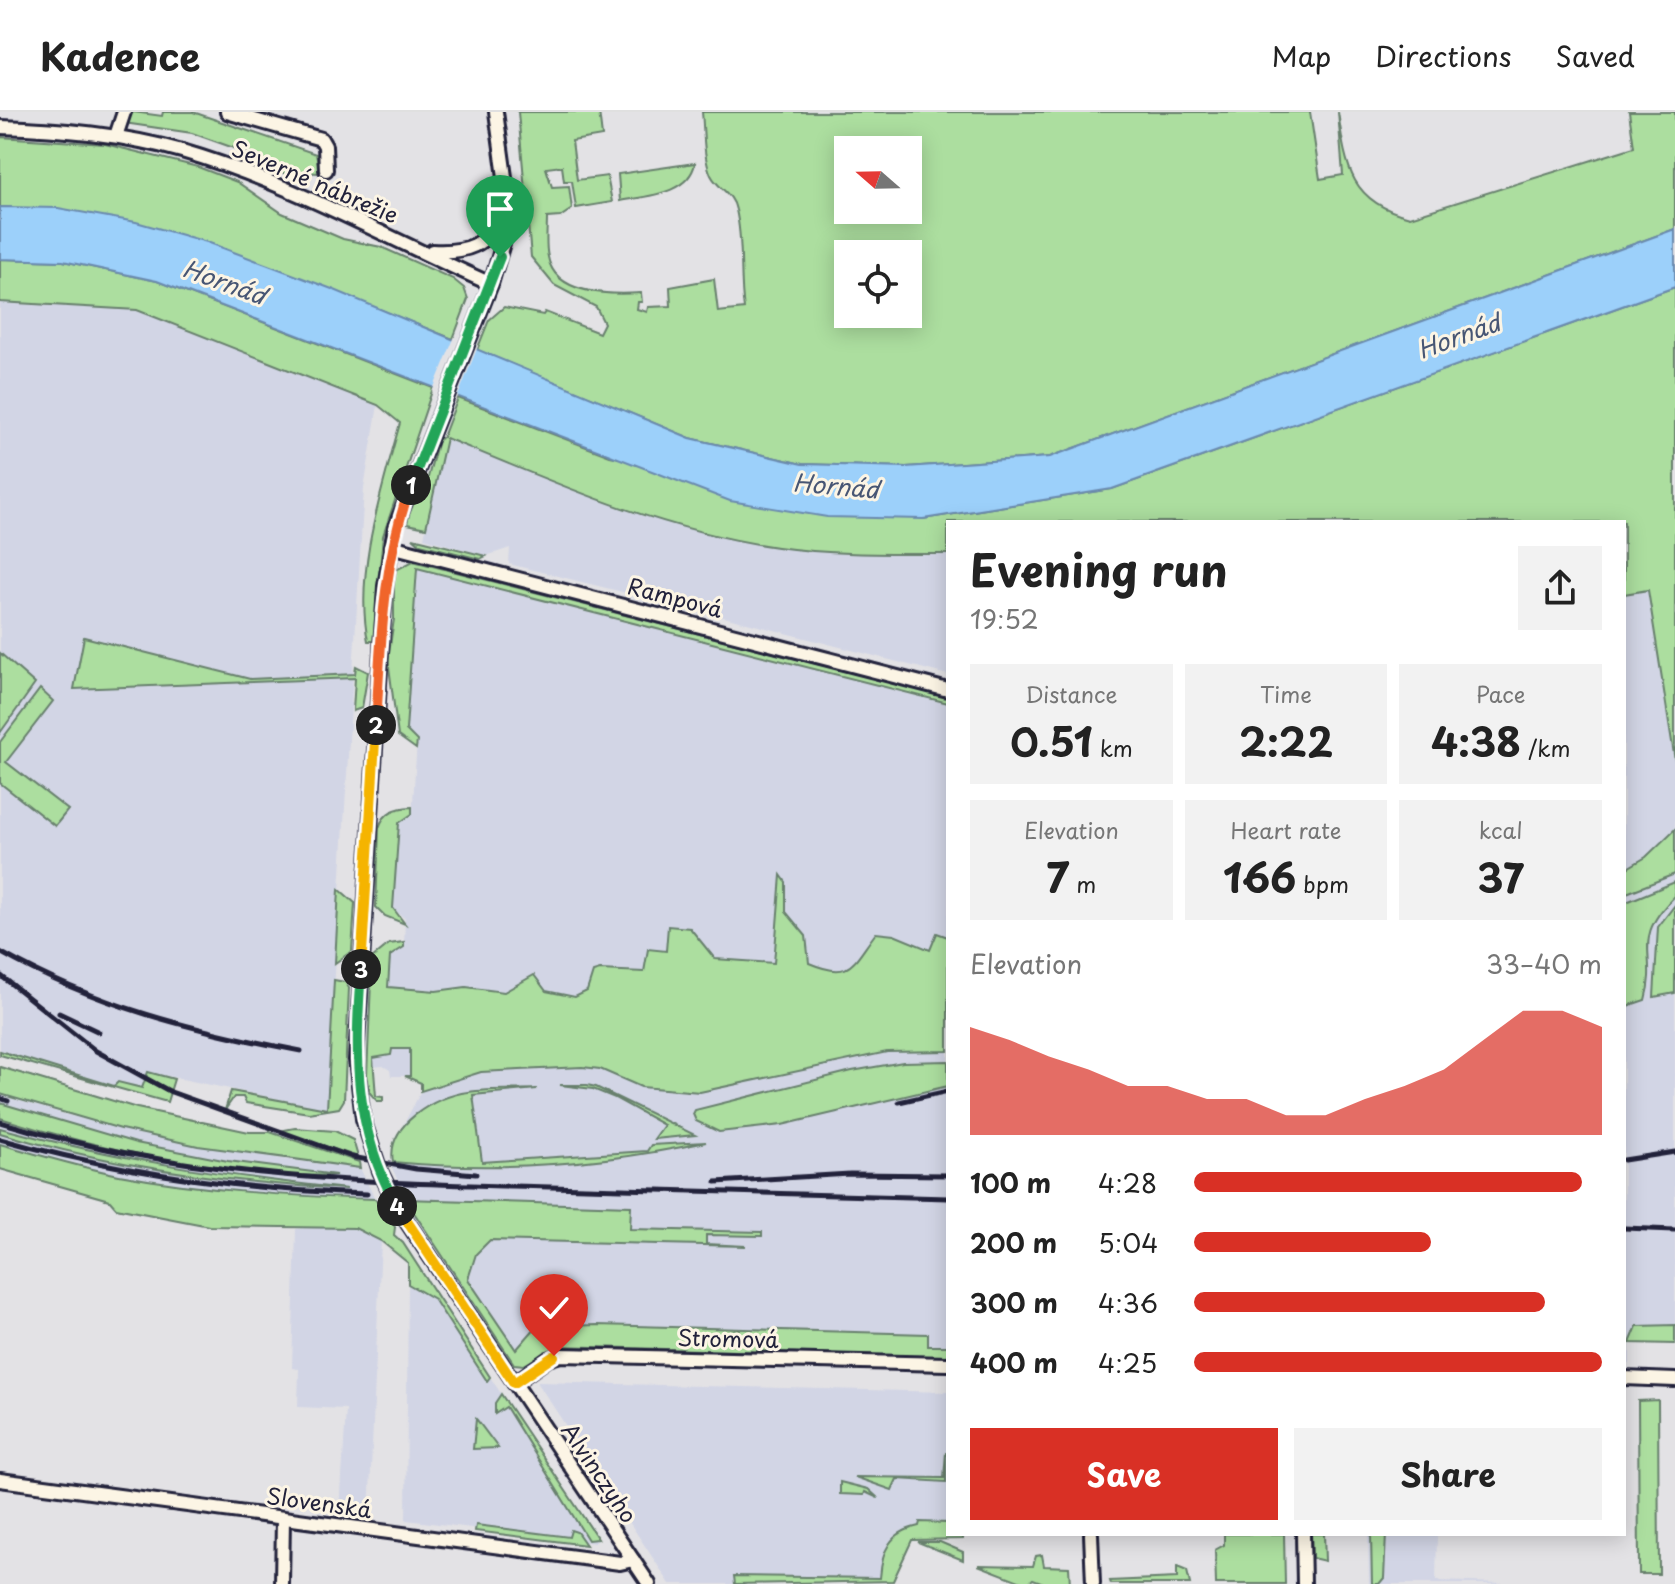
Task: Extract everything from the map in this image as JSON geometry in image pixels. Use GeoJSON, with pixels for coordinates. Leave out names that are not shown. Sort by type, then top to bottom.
{"type":"FeatureCollection","features":[{"type":"Feature","properties":{"kind":"street"},"geometry":{"type":"LineString","coordinates":[[116,136],[118,122],[124,112]]}},
{"type":"Feature","properties":{"kind":"street","name":"Severné nábrežie"},"geometry":{"type":"LineString","coordinates":[[227,112],[321,139],[325,146],[326,170]]}},
{"type":"Feature","properties":{"kind":"street"},"geometry":{"type":"LineString","coordinates":[[391,546],[431,431],[491,284],[506,233],[507,211],[496,112]]}},
{"type":"Feature","properties":{"kind":"street","name":"Severné nábrežie"},"geometry":{"type":"LineString","coordinates":[[0,127],[116,136],[204,158],[424,250],[491,284]]}},
{"type":"Feature","properties":{"kind":"street"},"geometry":{"type":"LineString","coordinates":[[424,250],[471,250],[494,232],[507,211]]}},
{"type":"Feature","properties":{"kind":"street","name":"Rampová"},"geometry":{"type":"LineString","coordinates":[[391,546],[946,689]]}},
{"type":"Feature","properties":{"kind":"street","name":"Alvinczyho"},"geometry":{"type":"LineString","coordinates":[[391,546],[380,660],[356,1060],[363,1119],[385,1183],[409,1226],[649,1584]]}},
{"type":"Feature","properties":{"kind":"street","name":"Stromová"},"geometry":{"type":"LineString","coordinates":[[514,1383],[548,1359],[561,1355],[946,1364]]}},
{"type":"Feature","properties":{"kind":"street"},"geometry":{"type":"LineString","coordinates":[[1626,1378],[1675,1380]]}},
{"type":"Feature","properties":{"kind":"street","name":"Slovenská"},"geometry":{"type":"LineString","coordinates":[[0,1480],[620,1563],[633,1560]]}},
{"type":"Feature","properties":{"kind":"street"},"geometry":{"type":"LineString","coordinates":[[282,1584],[283,1518]]}},
{"type":"Feature","properties":{"kind":"street"},"geometry":{"type":"LineString","coordinates":[[1091,1536],[1093,1584]]}},
{"type":"Feature","properties":{"kind":"street"},"geometry":{"type":"LineString","coordinates":[[1303,1536],[1304,1584]]}},
{"type":"Feature","properties":{"kind":"shaded area"},"geometry":{"type":"Polygon","coordinates":[[[0,302],[137,310],[378,405],[364,488],[327,1109],[148,1072],[142,1089],[114,1086],[0,1051],[0,302]]]}},
{"type":"Feature","properties":{"kind":"shaded area"},"geometry":{"type":"Polygon","coordinates":[[[446,438],[615,504],[711,532],[776,547],[853,553],[946,554],[946,674],[716,615],[693,601],[667,603],[509,564],[510,548],[486,556],[424,538],[446,438]]]}},
{"type":"Feature","properties":{"kind":"shaded area"},"geometry":{"type":"Polygon","coordinates":[[[417,568],[946,702],[946,1346],[557,1336],[514,1364],[510,1360],[414,1217],[390,1163],[393,1162],[392,1146],[425,1084],[405,1076],[391,1076],[390,1070],[383,1066],[372,1067],[374,1011],[388,987],[390,956],[404,946],[405,919],[393,908],[399,823],[412,814],[413,802],[417,741],[406,730],[417,568]]]}},
{"type":"Feature","properties":{"kind":"shaded area"},"geometry":{"type":"Polygon","coordinates":[[[1648,589],[1675,761],[1675,829],[1646,857],[1626,868],[1626,594],[1648,589]]]}},
{"type":"Feature","properties":{"kind":"shaded area"},"geometry":{"type":"Polygon","coordinates":[[[1675,874],[1675,1341],[1630,1340],[1630,1364],[1626,1364],[1626,893],[1675,874]]]}},
{"type":"Feature","properties":{"kind":"shaded area"},"geometry":{"type":"Polygon","coordinates":[[[0,1095],[71,1116],[282,1159],[360,1168],[375,1199],[281,1195],[119,1175],[0,1144],[0,1095]]]}},
{"type":"Feature","properties":{"kind":"shaded area"},"geometry":{"type":"Polygon","coordinates":[[[279,1131],[358,1157],[359,1162],[270,1132],[279,1131]]]}},
{"type":"Feature","properties":{"kind":"shaded area"},"geometry":{"type":"Polygon","coordinates":[[[319,1226],[355,1228],[381,1241],[369,1515],[340,1511],[346,1409],[298,1407],[299,1369],[292,1368],[296,1229],[319,1226]]]}},
{"type":"Feature","properties":{"kind":"shaded area"},"geometry":{"type":"Polygon","coordinates":[[[408,1284],[434,1299],[487,1381],[490,1377],[598,1539],[594,1543],[406,1520],[408,1284]]]}},
{"type":"Feature","properties":{"kind":"shaded area"},"geometry":{"type":"Polygon","coordinates":[[[537,1382],[946,1392],[946,1527],[913,1532],[884,1579],[734,1578],[735,1584],[670,1584],[537,1382]]]}},
{"type":"Feature","properties":{"kind":"shaded area"},"geometry":{"type":"Polygon","coordinates":[[[1368,1536],[1437,1536],[1436,1581],[1539,1584],[1369,1584],[1368,1536]]]}},
{"type":"Feature","properties":{"kind":"green space"},"geometry":{"type":"Polygon","coordinates":[[[133,112],[162,116],[163,112],[193,112],[316,154],[320,173],[289,172],[287,175],[245,152],[192,133],[124,123],[133,112]]]}},
{"type":"Feature","properties":{"kind":"green space"},"geometry":{"type":"Polygon","coordinates":[[[518,112],[599,112],[602,136],[572,141],[577,180],[607,176],[612,202],[576,208],[572,181],[564,181],[562,166],[546,168],[552,187],[569,186],[572,209],[560,217],[547,218],[548,257],[561,279],[573,286],[600,293],[641,293],[642,302],[638,302],[637,309],[647,312],[648,307],[671,306],[670,287],[714,279],[718,312],[744,309],[740,235],[734,204],[708,168],[702,112],[1310,112],[1320,179],[1343,175],[1338,112],[1344,150],[1354,180],[1375,202],[1410,217],[1634,147],[1629,112],[1675,112],[1675,229],[1050,457],[906,467],[802,464],[690,438],[477,350],[489,320],[504,307],[543,315],[545,312],[599,333],[604,323],[596,307],[554,285],[531,257],[518,112]]]}},
{"type":"Feature","properties":{"kind":"green space"},"geometry":{"type":"Polygon","coordinates":[[[0,137],[105,144],[198,167],[237,182],[282,213],[343,239],[381,247],[453,279],[464,288],[468,299],[453,339],[287,273],[175,235],[59,211],[0,207],[0,137]]]}},
{"type":"Feature","properties":{"kind":"green space"},"geometry":{"type":"Polygon","coordinates":[[[695,163],[685,181],[676,187],[654,195],[620,201],[618,174],[695,163]]]}},
{"type":"Feature","properties":{"kind":"green space"},"geometry":{"type":"Polygon","coordinates":[[[0,259],[63,261],[157,281],[433,388],[383,536],[373,641],[368,641],[365,615],[367,560],[378,503],[400,423],[378,405],[137,310],[0,302],[0,259]]]}},
{"type":"Feature","properties":{"kind":"green space"},"geometry":{"type":"Polygon","coordinates":[[[1675,287],[1675,761],[1648,590],[1626,594],[1626,520],[946,520],[946,554],[862,554],[777,547],[692,529],[567,488],[446,438],[426,528],[407,524],[411,505],[423,496],[438,440],[443,437],[458,398],[610,456],[923,519],[1112,489],[1675,287]]]}},
{"type":"Feature","properties":{"kind":"green space"},"geometry":{"type":"Polygon","coordinates":[[[413,538],[486,556],[480,559],[420,544],[413,538]]]}},
{"type":"Feature","properties":{"kind":"green space"},"geometry":{"type":"Polygon","coordinates":[[[413,561],[935,694],[946,697],[946,702],[417,568],[406,730],[417,741],[416,749],[398,736],[388,659],[394,619],[394,571],[413,561]]]}},
{"type":"Feature","properties":{"kind":"green space"},"geometry":{"type":"Polygon","coordinates":[[[84,637],[250,679],[355,674],[356,666],[368,672],[362,708],[353,711],[355,678],[74,689],[84,637]]]}},
{"type":"Feature","properties":{"kind":"green space"},"geometry":{"type":"Polygon","coordinates":[[[0,653],[35,684],[0,733],[0,653]]]}},
{"type":"Feature","properties":{"kind":"green space"},"geometry":{"type":"Polygon","coordinates":[[[40,689],[53,701],[6,762],[68,810],[55,826],[0,783],[0,742],[40,689]]]}},
{"type":"Feature","properties":{"kind":"green space"},"geometry":{"type":"Polygon","coordinates":[[[412,807],[412,814],[399,823],[393,908],[405,924],[385,916],[376,907],[379,828],[391,812],[412,807]]]}},
{"type":"Feature","properties":{"kind":"green space"},"geometry":{"type":"Polygon","coordinates":[[[1675,829],[1675,874],[1626,893],[1626,869],[1646,857],[1675,829]]]}},
{"type":"Feature","properties":{"kind":"green space"},"geometry":{"type":"Polygon","coordinates":[[[781,875],[786,882],[786,912],[806,936],[809,963],[843,970],[856,961],[876,933],[894,935],[930,950],[937,933],[946,936],[946,1051],[887,1052],[700,1092],[641,1087],[600,1069],[582,1067],[481,1072],[421,1091],[421,1083],[405,1076],[410,1076],[410,1049],[392,1049],[391,1055],[373,1058],[376,1096],[383,1097],[383,1101],[377,1101],[370,1093],[367,1075],[372,958],[389,944],[404,942],[404,947],[390,956],[388,987],[436,991],[466,987],[504,992],[534,975],[546,991],[575,997],[587,991],[593,972],[644,972],[648,949],[666,951],[668,926],[690,928],[715,959],[774,963],[781,875]]]}},
{"type":"Feature","properties":{"kind":"green space"},"geometry":{"type":"Polygon","coordinates":[[[1675,882],[1675,896],[1661,911],[1649,936],[1645,1000],[1626,1006],[1626,902],[1675,882]]]}},
{"type":"Feature","properties":{"kind":"green space"},"geometry":{"type":"Polygon","coordinates":[[[339,889],[355,903],[352,951],[335,963],[339,889]]]}},
{"type":"Feature","properties":{"kind":"green space"},"geometry":{"type":"Polygon","coordinates":[[[1675,905],[1675,993],[1654,997],[1658,927],[1675,905]]]}},
{"type":"Feature","properties":{"kind":"green space"},"geometry":{"type":"Polygon","coordinates":[[[334,980],[345,982],[349,988],[344,1100],[339,1108],[309,1113],[246,1103],[243,1097],[234,1097],[225,1110],[231,1091],[327,1109],[334,980]]]}},
{"type":"Feature","properties":{"kind":"green space"},"geometry":{"type":"Polygon","coordinates":[[[0,1051],[114,1086],[118,1082],[142,1088],[148,1072],[174,1079],[167,1102],[0,1055],[0,1051]]]}},
{"type":"Feature","properties":{"kind":"green space"},"geometry":{"type":"Polygon","coordinates":[[[946,1061],[946,1086],[782,1125],[719,1132],[696,1121],[693,1114],[695,1110],[852,1071],[903,1062],[946,1061]]]}},
{"type":"Feature","properties":{"kind":"green space"},"geometry":{"type":"Polygon","coordinates":[[[0,1067],[137,1108],[249,1132],[270,1132],[359,1162],[360,1168],[198,1146],[121,1129],[0,1094],[0,1067]]]}},
{"type":"Feature","properties":{"kind":"green space"},"geometry":{"type":"Polygon","coordinates":[[[560,1085],[587,1085],[695,1135],[654,1139],[664,1125],[593,1089],[560,1085]]]}},
{"type":"Feature","properties":{"kind":"green space"},"geometry":{"type":"Polygon","coordinates":[[[537,1089],[473,1095],[482,1162],[647,1151],[651,1145],[706,1142],[628,1156],[550,1164],[472,1166],[393,1162],[397,1136],[405,1125],[441,1099],[468,1092],[537,1089]]]}},
{"type":"Feature","properties":{"kind":"green space"},"geometry":{"type":"Polygon","coordinates":[[[0,1103],[136,1143],[228,1161],[336,1175],[255,1172],[122,1151],[0,1118],[0,1103]]]}},
{"type":"Feature","properties":{"kind":"green space"},"geometry":{"type":"Polygon","coordinates":[[[0,1128],[172,1166],[347,1189],[172,1172],[43,1145],[0,1133],[0,1128]]]}},
{"type":"Feature","properties":{"kind":"green space"},"geometry":{"type":"Polygon","coordinates":[[[295,1128],[335,1131],[353,1140],[358,1157],[279,1131],[295,1128]]]}},
{"type":"Feature","properties":{"kind":"green space"},"geometry":{"type":"Polygon","coordinates":[[[0,1144],[151,1181],[247,1192],[375,1199],[395,1227],[394,1235],[403,1243],[490,1377],[487,1381],[434,1299],[408,1284],[408,1263],[381,1241],[355,1228],[209,1226],[116,1208],[109,1200],[0,1169],[0,1144]]]}},
{"type":"Feature","properties":{"kind":"green space"},"geometry":{"type":"Polygon","coordinates":[[[405,1199],[631,1206],[630,1229],[762,1232],[762,1236],[706,1235],[706,1244],[746,1246],[490,1240],[476,1254],[468,1279],[516,1350],[536,1327],[597,1325],[928,1334],[928,1346],[946,1346],[946,1357],[557,1346],[524,1365],[514,1364],[405,1199]]]}},
{"type":"Feature","properties":{"kind":"green space"},"geometry":{"type":"Polygon","coordinates":[[[1675,1325],[1675,1344],[1630,1343],[1637,1326],[1675,1325]]]}},
{"type":"Feature","properties":{"kind":"green space"},"geometry":{"type":"Polygon","coordinates":[[[501,1394],[598,1539],[588,1540],[506,1407],[495,1414],[495,1403],[501,1394]]]}},
{"type":"Feature","properties":{"kind":"green space"},"geometry":{"type":"Polygon","coordinates":[[[1658,1400],[1659,1574],[1639,1574],[1638,1401],[1658,1400]]]}},
{"type":"Feature","properties":{"kind":"green space"},"geometry":{"type":"Polygon","coordinates":[[[477,1420],[498,1448],[473,1449],[477,1420]]]}},
{"type":"Feature","properties":{"kind":"green space"},"geometry":{"type":"Polygon","coordinates":[[[946,1452],[946,1482],[897,1479],[892,1490],[855,1477],[944,1478],[946,1452]]]}},
{"type":"Feature","properties":{"kind":"green space"},"geometry":{"type":"Polygon","coordinates":[[[840,1482],[868,1489],[878,1498],[865,1492],[864,1495],[840,1494],[840,1482]]]}},
{"type":"Feature","properties":{"kind":"green space"},"geometry":{"type":"Polygon","coordinates":[[[920,1522],[946,1523],[946,1536],[963,1536],[963,1539],[912,1540],[893,1581],[735,1584],[734,1576],[880,1578],[889,1544],[901,1533],[919,1526],[920,1522]]]}},
{"type":"Feature","properties":{"kind":"green space"},"geometry":{"type":"Polygon","coordinates":[[[476,1525],[569,1537],[571,1530],[577,1532],[586,1545],[475,1531],[476,1525]]]}},
{"type":"Feature","properties":{"kind":"green space"},"geometry":{"type":"Polygon","coordinates":[[[1224,1536],[1284,1536],[1285,1584],[1216,1584],[1215,1550],[1224,1545],[1224,1536]]]}},
{"type":"Feature","properties":{"kind":"green space"},"geometry":{"type":"Polygon","coordinates":[[[1311,1536],[1324,1536],[1325,1561],[1312,1558],[1311,1536]]]}},
{"type":"Feature","properties":{"kind":"green space"},"geometry":{"type":"Polygon","coordinates":[[[1371,1536],[1386,1536],[1384,1578],[1379,1584],[1372,1584],[1371,1536]]]}},
{"type":"Feature","properties":{"kind":"green space"},"geometry":{"type":"Polygon","coordinates":[[[918,1542],[940,1542],[963,1552],[963,1560],[918,1542]]]}},
{"type":"Feature","properties":{"kind":"green space"},"geometry":{"type":"Polygon","coordinates":[[[1042,1555],[1044,1566],[1069,1567],[1070,1584],[1046,1584],[1033,1579],[1027,1584],[978,1565],[1033,1566],[1036,1556],[1042,1555]]]}},
{"type":"Feature","properties":{"kind":"green space"},"geometry":{"type":"Polygon","coordinates":[[[1177,1567],[1187,1571],[1190,1584],[1111,1584],[1110,1581],[1177,1578],[1177,1567]]]}},
{"type":"Feature","properties":{"kind":"water","name":"Hornád"},"geometry":{"type":"Polygon","coordinates":[[[0,207],[58,208],[136,222],[207,242],[332,289],[690,438],[802,464],[906,467],[1050,457],[1675,229],[1675,287],[1112,489],[923,519],[827,517],[730,501],[157,281],[63,261],[0,259],[0,207]]]}},
{"type":"Feature","properties":{"kind":"pier"},"geometry":{"type":"Polygon","coordinates":[[[455,336],[478,346],[456,401],[432,392],[455,336]]]}},
{"type":"Feature","properties":{"kind":"railway"},"geometry":{"type":"LineString","coordinates":[[0,952],[109,1002],[223,1035],[301,1051]]}},
{"type":"Feature","properties":{"kind":"railway"},"geometry":{"type":"LineString","coordinates":[[0,975],[96,1051],[171,1092],[352,1157],[416,1169],[476,1174]]}},
{"type":"Feature","properties":{"kind":"railway"},"geometry":{"type":"LineString","coordinates":[[59,1013],[99,1032]]}},
{"type":"Feature","properties":{"kind":"railway"},"geometry":{"type":"LineString","coordinates":[[899,1102],[946,1091]]}},
{"type":"Feature","properties":{"kind":"railway"},"geometry":{"type":"LineString","coordinates":[[0,1098],[8,1101]]}},
{"type":"Feature","properties":{"kind":"railway"},"geometry":{"type":"LineString","coordinates":[[0,1122],[137,1155],[272,1174],[409,1183],[946,1198]]}},
{"type":"Feature","properties":{"kind":"railway"},"geometry":{"type":"LineString","coordinates":[[0,1139],[90,1161],[182,1178],[367,1194]]}},
{"type":"Feature","properties":{"kind":"railway"},"geometry":{"type":"LineString","coordinates":[[1626,1160],[1675,1152]]}},
{"type":"Feature","properties":{"kind":"railway"},"geometry":{"type":"LineString","coordinates":[[716,1182],[850,1174],[946,1175]]}},
{"type":"Feature","properties":{"kind":"railway"},"geometry":{"type":"LineString","coordinates":[[1626,1228],[1675,1230]]}},
{"type":"Feature","properties":{"kind":"route"},"geometry":{"type":"LineString","coordinates":[[500,257],[395,528],[387,566],[361,973],[357,1085],[363,1119],[377,1164],[391,1195],[514,1383],[554,1356]]}}]}
